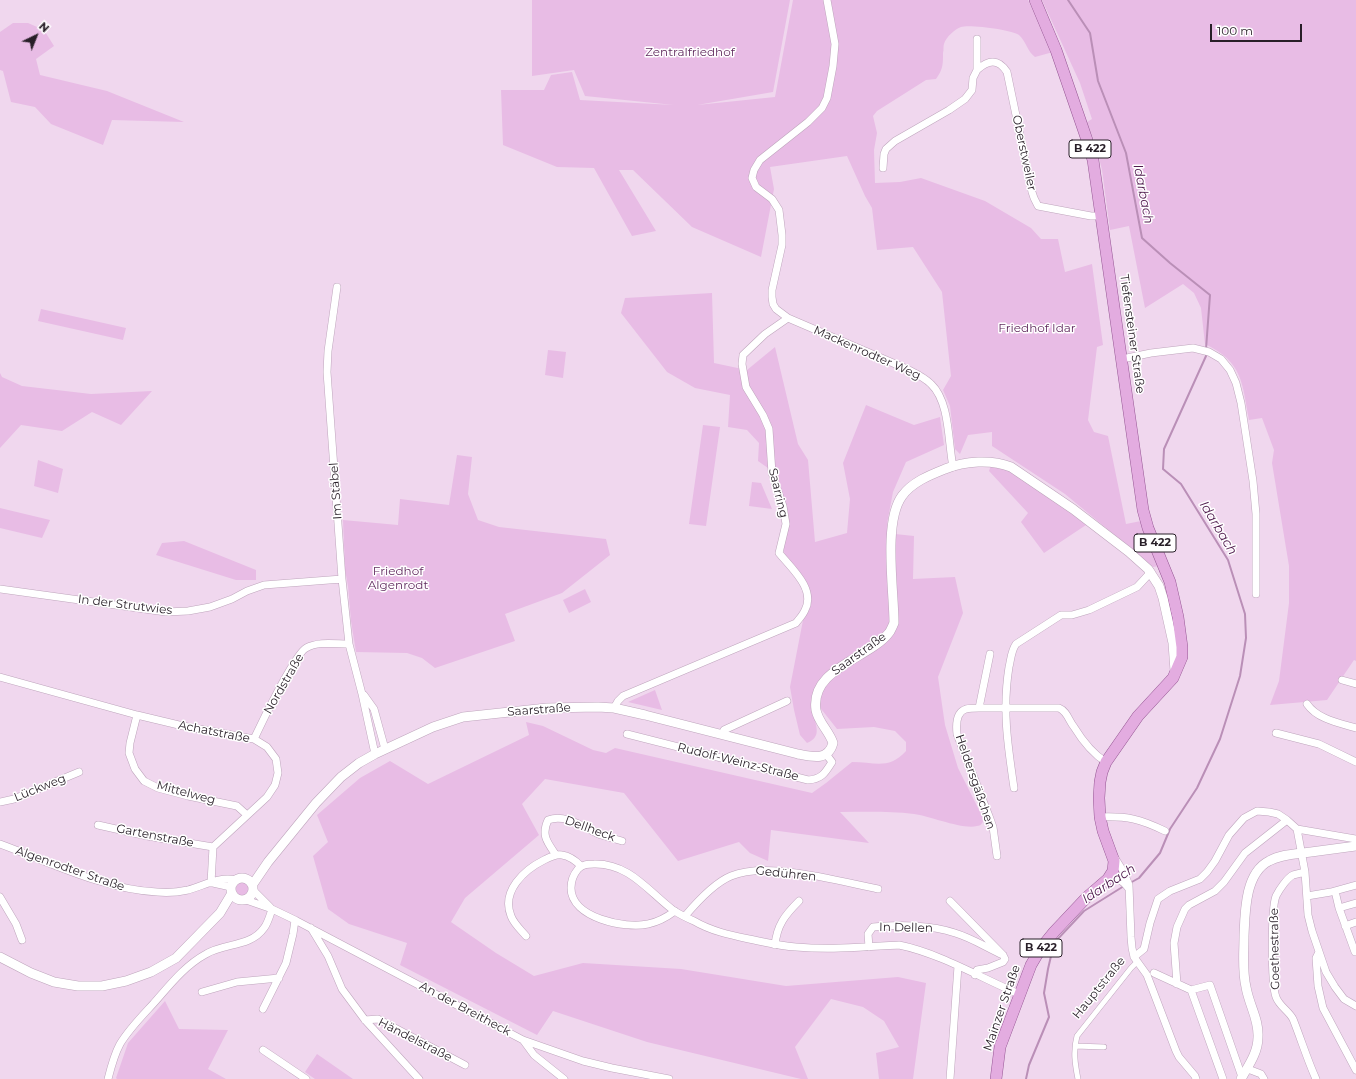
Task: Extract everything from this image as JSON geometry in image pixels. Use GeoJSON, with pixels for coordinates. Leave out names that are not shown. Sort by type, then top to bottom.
{"type":"FeatureCollection","features":[{"type":"Feature","properties":{"kind":"main road","name":"Tiefensteiner Straße"},"geometry":{"type":"LineString","coordinates":[[1035,0],[1056,50],[1088,140],[1093,160],[1143,510],[1148,528],[1170,582],[1178,617],[1182,654],[1180,664],[1175,675]]}},
{"type":"Feature","properties":{"kind":"main road","name":"Hauptstraße"},"geometry":{"type":"LineString","coordinates":[[1117,878],[1112,874],[1114,862],[1102,831],[1100,817],[1099,798],[1102,772],[1106,762],[1138,716],[1175,675]]}},
{"type":"Feature","properties":{"kind":"main road","name":"Mainzer Straße"},"geometry":{"type":"LineString","coordinates":[[996,1079],[1000,1047],[1031,965],[1041,948],[1064,920],[1086,898],[1117,878]]}},
{"type":"Feature","properties":{"kind":"street","name":"Mackenrodter Weg"},"geometry":{"type":"LineString","coordinates":[[827,0],[835,44],[833,66],[827,98],[822,108],[808,122],[760,160],[754,170],[752,178],[756,187],[772,199],[779,210],[782,245],[772,290],[773,304],[776,309],[788,318],[907,369],[926,379],[937,390],[943,405],[953,467]]}},
{"type":"Feature","properties":{"kind":"street"},"geometry":{"type":"LineString","coordinates":[[883,168],[886,149],[895,142],[949,110],[965,99],[972,90],[973,78],[977,70],[977,39]]}},
{"type":"Feature","properties":{"kind":"street","name":"Oberstweiler"},"geometry":{"type":"LineString","coordinates":[[977,70],[983,64],[995,62],[1001,64],[1007,72],[1032,192],[1038,206],[1091,216],[1102,216]]}},
{"type":"Feature","properties":{"kind":"street","name":"Im Stäbel"},"geometry":{"type":"LineString","coordinates":[[337,286],[328,351],[327,372],[342,579],[349,644],[375,754]]}},
{"type":"Feature","properties":{"kind":"street","name":"Saarring"},"geometry":{"type":"LineString","coordinates":[[614,708],[623,696],[796,623],[805,610],[808,594],[804,584],[779,553],[786,524],[784,506],[772,473],[769,429],[764,415],[746,386],[742,364],[743,355],[765,334],[788,318]]}},
{"type":"Feature","properties":{"kind":"street"},"geometry":{"type":"LineString","coordinates":[[1122,359],[1151,353],[1193,348],[1209,352],[1221,358],[1230,370],[1236,383],[1241,403],[1253,481],[1256,514],[1256,594]]}},
{"type":"Feature","properties":{"kind":"street","name":"Saarstraße"},"geometry":{"type":"LineString","coordinates":[[251,884],[325,792],[341,777],[359,764],[385,749],[433,727],[463,717],[547,708],[614,708],[810,756],[820,757],[826,754],[831,749],[833,742],[816,710],[819,688],[827,678],[871,648],[888,634],[894,623],[891,545],[896,508],[901,497],[911,487],[933,474],[953,467],[972,463],[992,462],[1011,467],[1061,501],[1140,561],[1151,572],[1159,586],[1168,616],[1174,649],[1175,675]]}},
{"type":"Feature","properties":{"kind":"street"},"geometry":{"type":"LineString","coordinates":[[1014,788],[1005,722],[1008,675],[1012,650],[1016,644],[1061,615],[1072,615],[1089,610],[1137,587],[1151,572]]}},
{"type":"Feature","properties":{"kind":"street","name":"In der Strutwies"},"geometry":{"type":"LineString","coordinates":[[0,589],[166,612],[188,611],[210,607],[264,585],[342,579]]}},
{"type":"Feature","properties":{"kind":"street","name":"Nordstraße"},"geometry":{"type":"LineString","coordinates":[[254,739],[297,658],[305,648],[316,644],[349,644]]}},
{"type":"Feature","properties":{"kind":"street"},"geometry":{"type":"LineString","coordinates":[[979,708],[990,654]]}},
{"type":"Feature","properties":{"kind":"street","name":"Achatstraße"},"geometry":{"type":"LineString","coordinates":[[0,677],[137,715],[183,726],[254,739],[267,747],[276,760],[278,773],[275,785],[267,798],[213,847]]}},
{"type":"Feature","properties":{"kind":"street"},"geometry":{"type":"LineString","coordinates":[[1342,680],[1356,684]]}},
{"type":"Feature","properties":{"kind":"street","name":"Im Stäbel"},"geometry":{"type":"LineString","coordinates":[[362,694],[374,709],[385,749]]}},
{"type":"Feature","properties":{"kind":"street"},"geometry":{"type":"LineString","coordinates":[[722,734],[724,730],[787,701]]}},
{"type":"Feature","properties":{"kind":"street"},"geometry":{"type":"LineString","coordinates":[[1307,704],[1311,711],[1335,722],[1356,728]]}},
{"type":"Feature","properties":{"kind":"street","name":"Heldersgäßchen"},"geometry":{"type":"LineString","coordinates":[[997,856],[989,816],[957,734],[957,718],[962,712],[966,709],[979,708],[1051,707],[1062,709],[1079,734],[1097,756],[1106,762]]}},
{"type":"Feature","properties":{"kind":"street","name":"Mittelweg"},"geometry":{"type":"LineString","coordinates":[[137,715],[129,753],[135,769],[144,781],[158,788],[237,806],[248,815]]}},
{"type":"Feature","properties":{"kind":"street"},"geometry":{"type":"LineString","coordinates":[[1276,733],[1319,744],[1356,762]]}},
{"type":"Feature","properties":{"kind":"street","name":"Rudolf-Weinz-Straße"},"geometry":{"type":"LineString","coordinates":[[627,734],[808,780],[822,776],[827,770],[832,762],[826,754]]}},
{"type":"Feature","properties":{"kind":"street","name":"Lückweg"},"geometry":{"type":"LineString","coordinates":[[0,802],[14,799],[79,772]]}},
{"type":"Feature","properties":{"kind":"street"},"geometry":{"type":"LineString","coordinates":[[1196,1079],[1176,1052],[1147,975],[1135,960],[1144,949],[1150,923],[1158,900],[1163,895],[1176,888],[1200,879],[1215,861],[1229,835],[1244,818],[1257,811],[1278,814],[1288,820],[1297,829],[1305,872],[1308,915],[1319,952],[1326,972],[1335,987],[1344,999],[1356,1006]]}},
{"type":"Feature","properties":{"kind":"street"},"geometry":{"type":"LineString","coordinates":[[1100,817],[1119,816],[1135,819],[1165,831]]}},
{"type":"Feature","properties":{"kind":"street","name":"Dellheck"},"geometry":{"type":"LineString","coordinates":[[556,855],[546,840],[544,829],[548,820],[555,817],[565,818],[602,835],[622,841]]}},
{"type":"Feature","properties":{"kind":"street"},"geometry":{"type":"LineString","coordinates":[[1177,984],[1174,943],[1177,927],[1185,909],[1189,905],[1215,890],[1224,882],[1245,853],[1288,820]]}},
{"type":"Feature","properties":{"kind":"street","name":"Gartenstraße"},"geometry":{"type":"LineString","coordinates":[[98,824],[147,836],[213,847]]}},
{"type":"Feature","properties":{"kind":"street"},"geometry":{"type":"LineString","coordinates":[[1297,829],[1356,839]]}},
{"type":"Feature","properties":{"kind":"street","name":"Algenrodter Straße"},"geometry":{"type":"LineString","coordinates":[[0,844],[96,880],[128,889],[158,892],[187,890],[227,878],[233,887]]}},
{"type":"Feature","properties":{"kind":"street"},"geometry":{"type":"LineString","coordinates":[[1244,1075],[1257,1048],[1258,1033],[1256,1017],[1246,988],[1243,964],[1248,892],[1255,875],[1264,864],[1277,858],[1356,846]]}},
{"type":"Feature","properties":{"kind":"street"},"geometry":{"type":"LineString","coordinates":[[211,883],[213,847]]}},
{"type":"Feature","properties":{"kind":"street"},"geometry":{"type":"LineString","coordinates":[[526,936],[511,915],[509,900],[511,891],[520,877],[538,863],[556,855],[563,855],[581,866],[601,864],[621,868],[642,882],[675,911],[724,934],[796,947],[822,948],[899,945],[958,966],[1019,994]]}},
{"type":"Feature","properties":{"kind":"street","name":"Hauptstraße"},"geometry":{"type":"LineString","coordinates":[[1074,1046],[1077,1036],[1135,960],[1131,943],[1129,889],[1117,878],[1112,855]]}},
{"type":"Feature","properties":{"kind":"street"},"geometry":{"type":"LineString","coordinates":[[581,866],[573,876],[571,890],[575,903],[582,910],[590,914],[622,924],[639,925],[659,921],[675,911]]}},
{"type":"Feature","properties":{"kind":"street","name":"Gedühren"},"geometry":{"type":"LineString","coordinates":[[685,916],[712,888],[730,876],[749,871],[798,873],[878,889]]}},
{"type":"Feature","properties":{"kind":"street","name":"Goethestraße"},"geometry":{"type":"LineString","coordinates":[[1305,872],[1292,876],[1281,887],[1276,896],[1273,909],[1273,977],[1276,997],[1292,1017],[1316,1079]]}},
{"type":"Feature","properties":{"kind":"street"},"geometry":{"type":"LineString","coordinates":[[0,957],[31,973],[54,982],[78,986],[102,986],[126,981],[151,972],[176,958],[220,914],[235,902],[251,896],[251,884],[240,878],[233,887],[220,914]]}},
{"type":"Feature","properties":{"kind":"street","name":"An der Breitheck"},"geometry":{"type":"LineString","coordinates":[[251,884],[272,908]]}},
{"type":"Feature","properties":{"kind":"street"},"geometry":{"type":"LineString","coordinates":[[1307,896],[1335,891],[1356,885]]}},
{"type":"Feature","properties":{"kind":"street"},"geometry":{"type":"LineString","coordinates":[[233,887],[235,898],[243,900]]}},
{"type":"Feature","properties":{"kind":"street"},"geometry":{"type":"LineString","coordinates":[[1335,891],[1345,926],[1356,952]]}},
{"type":"Feature","properties":{"kind":"street"},"geometry":{"type":"LineString","coordinates":[[0,897],[16,924],[22,940]]}},
{"type":"Feature","properties":{"kind":"street","name":"An der Breitheck"},"geometry":{"type":"LineString","coordinates":[[243,900],[272,908],[523,1040],[583,1061],[669,1079]]}},
{"type":"Feature","properties":{"kind":"street"},"geometry":{"type":"LineString","coordinates":[[775,944],[779,927],[787,913],[799,901]]}},
{"type":"Feature","properties":{"kind":"street"},"geometry":{"type":"LineString","coordinates":[[950,901],[1003,955],[1005,959],[1003,962],[988,968],[977,970],[975,974]]}},
{"type":"Feature","properties":{"kind":"street"},"geometry":{"type":"LineString","coordinates":[[1339,908],[1356,903]]}},
{"type":"Feature","properties":{"kind":"street"},"geometry":{"type":"LineString","coordinates":[[108,1079],[114,1057],[129,1030],[180,974],[194,961],[207,953],[218,948],[245,942],[256,936],[264,928],[272,908]]}},
{"type":"Feature","properties":{"kind":"street"},"geometry":{"type":"LineString","coordinates":[[263,1009],[286,963],[295,920]]}},
{"type":"Feature","properties":{"kind":"street"},"geometry":{"type":"LineString","coordinates":[[1345,926],[1356,922]]}},
{"type":"Feature","properties":{"kind":"street","name":"In Dellen"},"geometry":{"type":"LineString","coordinates":[[869,947],[868,934],[872,927],[931,927],[955,933],[1003,955]]}},
{"type":"Feature","properties":{"kind":"street"},"geometry":{"type":"LineString","coordinates":[[311,928],[328,956],[342,988],[365,1020],[419,1079]]}},
{"type":"Feature","properties":{"kind":"street"},"geometry":{"type":"LineString","coordinates":[[1319,952],[1316,958],[1318,986],[1323,1008],[1356,1070]]}},
{"type":"Feature","properties":{"kind":"street"},"geometry":{"type":"LineString","coordinates":[[950,1079],[958,966]]}},
{"type":"Feature","properties":{"kind":"street"},"geometry":{"type":"LineString","coordinates":[[1154,973],[1191,990],[1210,985],[1244,1075]]}},
{"type":"Feature","properties":{"kind":"street"},"geometry":{"type":"LineString","coordinates":[[202,992],[238,982],[279,978]]}},
{"type":"Feature","properties":{"kind":"street"},"geometry":{"type":"LineString","coordinates":[[1191,990],[1223,1079]]}},
{"type":"Feature","properties":{"kind":"street","name":"Händelstraße"},"geometry":{"type":"LineString","coordinates":[[365,1020],[378,1019],[465,1065]]}},
{"type":"Feature","properties":{"kind":"street"},"geometry":{"type":"LineString","coordinates":[[523,1040],[534,1055],[564,1079]]}},
{"type":"Feature","properties":{"kind":"street"},"geometry":{"type":"LineString","coordinates":[[1078,1079],[1075,1065],[1074,1046],[1104,1047]]}},
{"type":"Feature","properties":{"kind":"street"},"geometry":{"type":"LineString","coordinates":[[263,1050],[306,1079]]}},
{"type":"Feature","properties":{"kind":"street"},"geometry":{"type":"LineString","coordinates":[[1244,1075],[1261,1074],[1264,1079]]}},
{"type":"Feature","properties":{"kind":"green space"},"geometry":{"type":"Polygon","coordinates":[[[532,0],[790,0],[773,92],[697,105],[775,97],[793,0],[1028,0],[1053,52],[1035,57],[1019,35],[1000,29],[966,26],[954,31],[944,44],[942,67],[936,79],[926,80],[877,111],[873,116],[877,133],[874,150],[875,183],[900,182],[921,178],[985,201],[1031,228],[1041,239],[1058,239],[1065,272],[1092,264],[1103,345],[1097,347],[1088,420],[1094,432],[1108,436],[1126,524],[1141,521],[1159,566],[1153,567],[1065,494],[992,446],[992,432],[968,435],[960,454],[955,449],[950,406],[943,390],[951,376],[942,292],[913,247],[877,250],[872,208],[847,156],[770,167],[774,189],[761,257],[692,227],[633,170],[619,170],[656,231],[632,236],[594,168],[557,167],[503,145],[501,90],[544,90],[551,75],[572,72],[580,100],[674,105],[585,96],[574,70],[532,76],[532,0]]]}},
{"type":"Feature","properties":{"kind":"green space"},"geometry":{"type":"Polygon","coordinates":[[[1042,0],[1356,0],[1356,661],[1354,660],[1327,700],[1270,705],[1279,681],[1289,603],[1289,566],[1272,463],[1274,450],[1262,418],[1249,420],[1242,384],[1234,366],[1218,351],[1205,344],[1201,308],[1194,293],[1183,284],[1145,308],[1129,226],[1110,230],[1102,170],[1096,146],[1087,122],[1092,119],[1080,83],[1042,0]]]}},
{"type":"Feature","properties":{"kind":"green space"},"geometry":{"type":"Polygon","coordinates":[[[13,23],[28,23],[44,30],[54,46],[36,59],[40,75],[107,91],[184,122],[112,120],[103,145],[51,124],[35,107],[11,102],[3,71],[0,70],[0,32],[13,23]]]}},
{"type":"Feature","properties":{"kind":"green space"},"geometry":{"type":"Polygon","coordinates":[[[712,293],[714,363],[747,370],[775,347],[798,444],[808,460],[815,542],[847,533],[850,499],[843,463],[866,405],[914,425],[940,417],[944,445],[906,462],[893,492],[887,524],[895,534],[914,536],[913,579],[955,577],[963,613],[938,677],[945,725],[958,768],[984,820],[980,825],[971,827],[914,814],[886,812],[840,812],[869,843],[771,830],[768,861],[750,853],[739,842],[678,861],[624,793],[545,779],[522,804],[539,835],[465,898],[451,922],[496,953],[534,976],[583,963],[681,969],[786,986],[898,977],[926,983],[913,1079],[879,1079],[876,1053],[899,1047],[884,1021],[863,1007],[831,999],[795,1047],[808,1079],[801,1079],[647,1042],[553,1011],[537,1035],[400,965],[407,943],[349,924],[328,909],[313,856],[328,842],[317,815],[360,778],[390,761],[428,784],[529,735],[526,722],[543,726],[593,750],[606,753],[615,748],[812,793],[852,762],[875,764],[888,763],[900,757],[906,751],[906,742],[895,731],[874,727],[837,729],[822,710],[814,706],[814,717],[817,732],[816,736],[813,740],[807,743],[800,735],[790,687],[805,610],[811,598],[785,557],[783,545],[788,524],[775,473],[758,461],[759,443],[747,430],[728,427],[730,395],[695,388],[667,372],[621,313],[625,298],[712,293]]]}},
{"type":"Feature","properties":{"kind":"green space"},"geometry":{"type":"Polygon","coordinates":[[[41,309],[126,328],[123,340],[38,321],[41,309]]]}},
{"type":"Feature","properties":{"kind":"green space"},"geometry":{"type":"Polygon","coordinates":[[[548,350],[566,352],[563,378],[545,375],[548,350]]]}},
{"type":"Feature","properties":{"kind":"green space"},"geometry":{"type":"Polygon","coordinates":[[[0,373],[2,377],[22,386],[91,394],[152,391],[121,425],[92,412],[62,431],[21,425],[0,448],[0,373]]]}},
{"type":"Feature","properties":{"kind":"green space"},"geometry":{"type":"Polygon","coordinates":[[[703,425],[720,427],[706,526],[689,524],[703,425]]]}},
{"type":"Feature","properties":{"kind":"green space","name":"Friedhof Algenrodt"},"geometry":{"type":"Polygon","coordinates":[[[457,455],[472,457],[468,494],[478,520],[499,527],[606,539],[610,555],[562,593],[505,614],[515,641],[435,668],[422,658],[407,653],[356,652],[345,570],[343,520],[398,525],[400,499],[449,505],[457,455]]]}},
{"type":"Feature","properties":{"kind":"green space"},"geometry":{"type":"Polygon","coordinates":[[[38,460],[63,469],[58,493],[34,486],[38,460]]]}},
{"type":"Feature","properties":{"kind":"green space"},"geometry":{"type":"Polygon","coordinates":[[[991,465],[1002,467],[1055,498],[1086,525],[1044,553],[1021,522],[1028,513],[989,471],[991,465]]]}},
{"type":"Feature","properties":{"kind":"green space"},"geometry":{"type":"Polygon","coordinates":[[[752,482],[761,483],[772,509],[749,506],[752,482]]]}},
{"type":"Feature","properties":{"kind":"green space"},"geometry":{"type":"Polygon","coordinates":[[[0,508],[50,520],[42,538],[0,528],[0,508]]]}},
{"type":"Feature","properties":{"kind":"green space"},"geometry":{"type":"Polygon","coordinates":[[[184,541],[256,570],[256,580],[236,580],[156,555],[162,543],[184,541]]]}},
{"type":"Feature","properties":{"kind":"green space"},"geometry":{"type":"Polygon","coordinates":[[[585,589],[591,602],[569,613],[563,600],[585,589]]]}},
{"type":"Feature","properties":{"kind":"green space"},"geometry":{"type":"Polygon","coordinates":[[[655,690],[662,710],[628,702],[655,690]]]}},
{"type":"Feature","properties":{"kind":"green space"},"geometry":{"type":"Polygon","coordinates":[[[240,882],[246,882],[250,886],[250,892],[246,896],[240,896],[236,892],[236,886],[240,882]]]}},
{"type":"Feature","properties":{"kind":"green space"},"geometry":{"type":"Polygon","coordinates":[[[165,1001],[179,1029],[228,1030],[208,1069],[226,1079],[116,1078],[128,1043],[165,1001]]]}},
{"type":"Feature","properties":{"kind":"green space"},"geometry":{"type":"Polygon","coordinates":[[[317,1054],[353,1079],[315,1079],[305,1072],[317,1054]]]}},
{"type":"Feature","properties":{"kind":"waterway","name":"Idarbach"},"geometry":{"type":"LineString","coordinates":[[1068,0],[1090,33],[1098,81],[1126,153],[1142,238],[1210,295],[1206,349]]}},
{"type":"Feature","properties":{"kind":"waterway","name":"Idarbach"},"geometry":{"type":"LineString","coordinates":[[1130,883],[1139,878],[1160,853],[1170,829],[1197,788],[1220,739],[1240,676],[1246,638],[1245,614],[1228,560],[1181,484],[1163,469],[1164,449],[1206,356],[1206,353]]}},
{"type":"Feature","properties":{"kind":"waterway","name":"Idarbach"},"geometry":{"type":"LineString","coordinates":[[1026,1079],[1029,1065],[1049,1017],[1044,993],[1054,943],[1084,911],[1124,886]]}},
{"type":"Feature","properties":{"kind":"park label","name":"Zentralfriedhof"},"geometry":{"type":"Point","coordinates":[690,52]}},
{"type":"Feature","properties":{"kind":"park label","name":"Friedhof Idar"},"geometry":{"type":"Point","coordinates":[1037,328]}}]}
